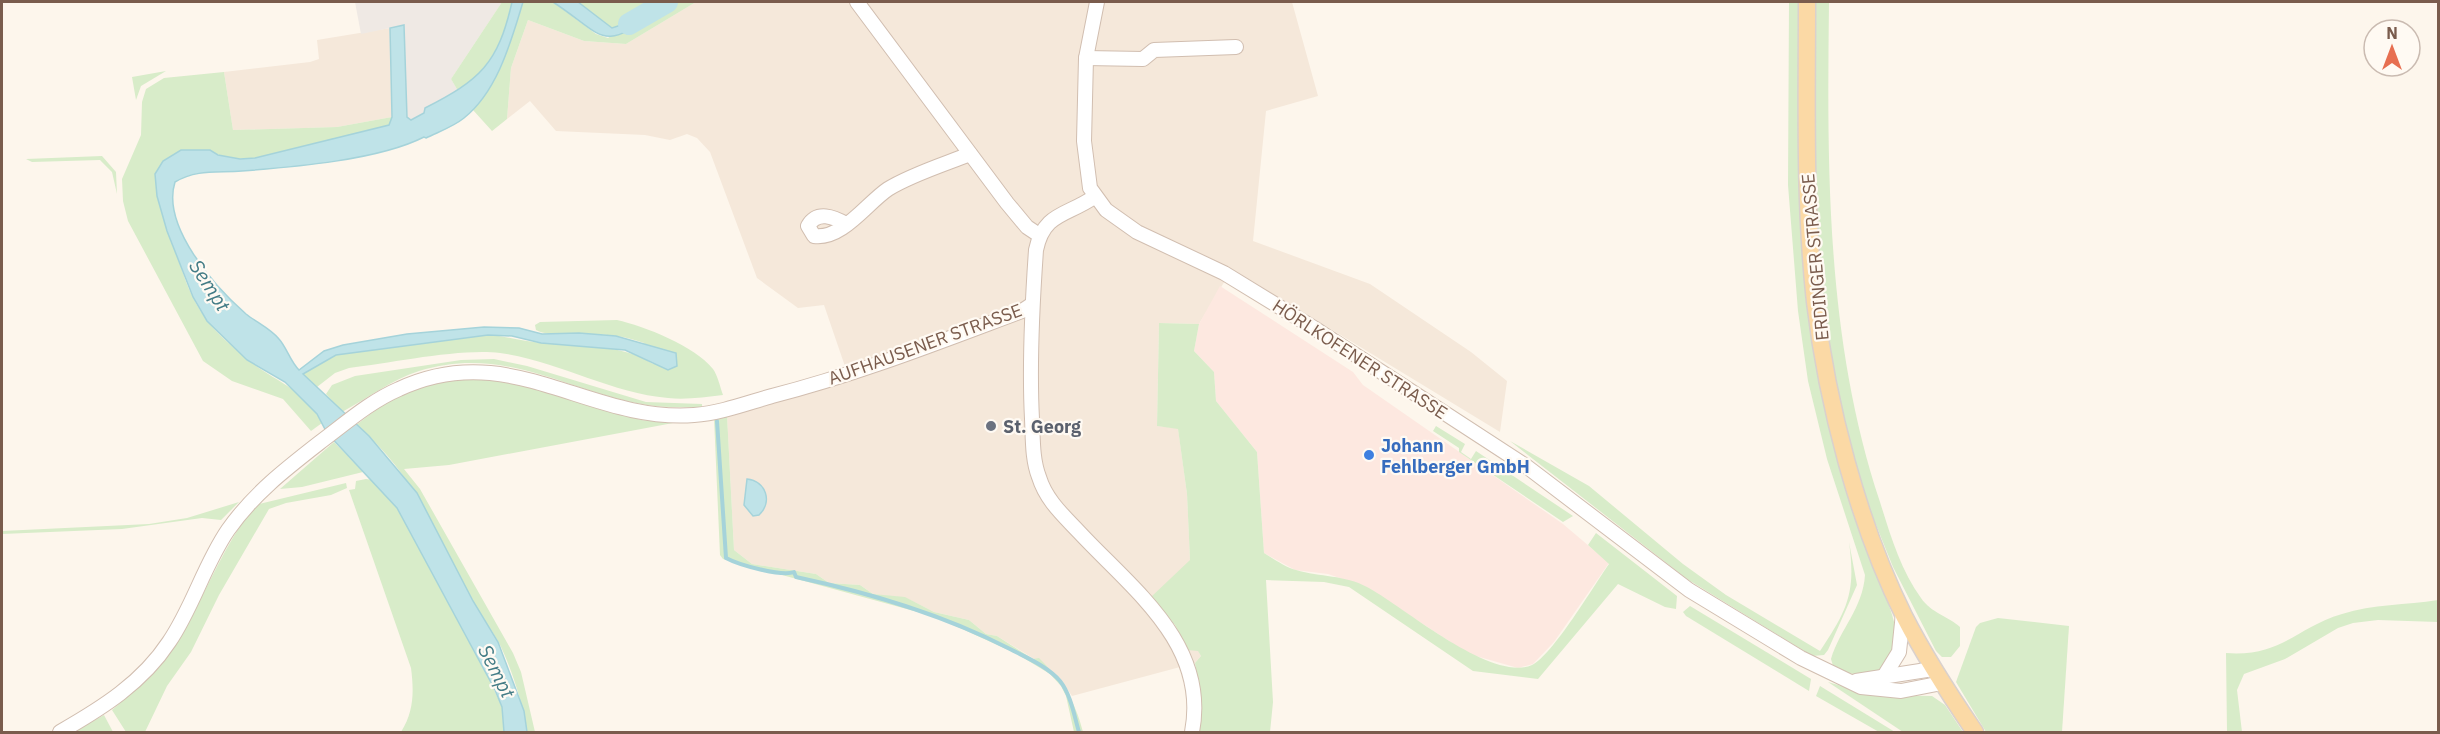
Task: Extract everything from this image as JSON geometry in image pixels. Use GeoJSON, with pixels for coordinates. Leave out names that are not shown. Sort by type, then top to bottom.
{"type":"FeatureCollection","features":[{"type":"Feature","properties":{"kind":"main road","name":"ERDINGER STRASSE"},"geometry":{"type":"LineString","coordinates":[[1807,2],[1807,156],[1815,303],[1833,407],[1850,473],[1903,613],[1937,676],[1974,732]]}},
{"type":"Feature","properties":{"kind":"street"},"geometry":{"type":"LineString","coordinates":[[857,2],[970,154],[1027,227],[1039,236],[1051,220],[1094,197],[1088,179],[1084,141],[1086,58],[1097,2]]}},
{"type":"Feature","properties":{"kind":"street"},"geometry":{"type":"LineString","coordinates":[[1086,58],[1143,59],[1154,50],[1236,47]]}},
{"type":"Feature","properties":{"kind":"street"},"geometry":{"type":"LineString","coordinates":[[846,224],[888,189],[970,154]]}},
{"type":"Feature","properties":{"kind":"street","name":"HÖRLKOFENER STRASSE"},"geometry":{"type":"LineString","coordinates":[[1094,197],[1106,210],[1137,232],[1215,268],[1260,294],[1499,448],[1689,590],[1845,681],[1869,689],[1901,691],[1937,676]]}},
{"type":"Feature","properties":{"kind":"street","name":"AUFHAUSENER STRASSE"},"geometry":{"type":"LineString","coordinates":[[60,732],[110,701],[150,667],[170,641],[225,534],[244,508],[290,465],[356,414],[395,390],[416,381],[453,372],[471,371],[534,379],[641,412],[675,415],[720,411],[867,369],[1022,311],[1031,305],[1039,236]]}},
{"type":"Feature","properties":{"kind":"street"},"geometry":{"type":"LineString","coordinates":[[1031,305],[1029,377],[1034,457],[1038,477],[1056,508],[1154,609],[1172,633],[1191,678],[1191,732]]}},
{"type":"Feature","properties":{"kind":"street"},"geometry":{"type":"LineString","coordinates":[[1883,678],[1899,652],[1903,613]]}},
{"type":"Feature","properties":{"kind":"street"},"geometry":{"type":"LineString","coordinates":[[1845,681],[1937,676]]}},
{"type":"Feature","properties":{"kind":"shaded area"},"geometry":{"type":"Polygon","coordinates":[[[355,2],[502,2],[451,79],[458,91],[425,108],[424,113],[410,120],[407,117],[404,25],[361,34],[355,2]]]}},
{"type":"Feature","properties":{"kind":"shaded area"},"geometry":{"type":"Polygon","coordinates":[[[696,2],[1292,2],[1318,96],[1266,111],[1253,241],[1370,284],[1471,352],[1507,381],[1500,432],[1232,269],[1199,324],[1159,323],[1157,426],[1178,428],[1187,494],[1190,560],[1167,615],[1190,650],[1198,650],[1201,656],[1195,663],[1072,696],[1063,683],[1034,659],[997,636],[986,634],[969,620],[934,612],[908,599],[873,594],[860,585],[829,583],[816,574],[752,564],[734,550],[727,415],[850,381],[824,305],[798,308],[757,278],[710,152],[697,138],[687,134],[670,140],[645,135],[556,131],[530,101],[507,119],[511,68],[528,20],[584,41],[626,44],[696,2]]]}},
{"type":"Feature","properties":{"kind":"shaded area"},"geometry":{"type":"Polygon","coordinates":[[[390,28],[392,117],[337,127],[233,130],[224,72],[310,62],[319,59],[317,40],[390,28]]]}},
{"type":"Feature","properties":{"kind":"shaded area"},"geometry":{"type":"Polygon","coordinates":[[[1220,286],[1353,372],[1363,385],[1563,524],[1609,563],[1554,642],[1533,664],[1518,668],[1469,654],[1366,587],[1328,574],[1295,570],[1264,553],[1257,452],[1216,401],[1214,372],[1194,351],[1199,324],[1220,286]]]}},
{"type":"Feature","properties":{"kind":"green space"},"geometry":{"type":"Polygon","coordinates":[[[502,2],[512,2],[500,41],[480,72],[458,91],[451,79],[502,2]]]}},
{"type":"Feature","properties":{"kind":"green space"},"geometry":{"type":"Polygon","coordinates":[[[523,2],[553,2],[596,34],[608,38],[652,6],[624,24],[612,28],[578,2],[696,2],[626,44],[584,41],[528,20],[511,68],[507,119],[492,131],[473,110],[502,65],[523,2]]]}},
{"type":"Feature","properties":{"kind":"green space"},"geometry":{"type":"Polygon","coordinates":[[[1789,2],[1800,2],[1803,241],[1882,584],[1896,634],[1891,657],[1885,665],[1867,673],[1857,674],[1834,669],[1831,659],[1856,608],[1865,575],[1827,459],[1808,381],[1798,311],[1788,185],[1789,2]]]}},
{"type":"Feature","properties":{"kind":"green space"},"geometry":{"type":"Polygon","coordinates":[[[1814,2],[1829,2],[1830,191],[1840,317],[1849,379],[1862,441],[1888,527],[1902,564],[1925,603],[1960,627],[1960,646],[1951,657],[1942,657],[1936,651],[1893,567],[1868,505],[1849,444],[1833,371],[1821,296],[1815,209],[1814,2]]]}},
{"type":"Feature","properties":{"kind":"green space"},"geometry":{"type":"Polygon","coordinates":[[[166,71],[141,86],[136,100],[132,77],[166,71]]]}},
{"type":"Feature","properties":{"kind":"green space"},"geometry":{"type":"Polygon","coordinates":[[[224,72],[233,130],[337,127],[392,117],[389,125],[255,158],[231,158],[210,150],[163,161],[175,243],[186,283],[195,301],[206,319],[230,345],[256,366],[297,393],[315,411],[322,423],[311,431],[283,399],[232,381],[203,361],[128,221],[123,201],[122,179],[141,135],[142,102],[146,89],[164,78],[224,72]]]}},
{"type":"Feature","properties":{"kind":"green space"},"geometry":{"type":"Polygon","coordinates":[[[102,156],[116,172],[117,194],[112,172],[100,160],[32,162],[26,159],[102,156]]]}},
{"type":"Feature","properties":{"kind":"green space"},"geometry":{"type":"Polygon","coordinates":[[[617,320],[654,332],[694,352],[713,369],[723,395],[682,399],[647,395],[521,357],[484,352],[446,354],[349,368],[335,373],[317,387],[302,374],[336,355],[488,335],[614,349],[641,357],[653,364],[644,343],[608,335],[551,334],[536,330],[535,325],[540,322],[617,320]]]}},
{"type":"Feature","properties":{"kind":"green space"},"geometry":{"type":"Polygon","coordinates":[[[1159,323],[1199,324],[1194,351],[1214,372],[1216,401],[1257,452],[1264,553],[1284,565],[1292,569],[1359,583],[1471,653],[1494,663],[1515,668],[1532,665],[1551,648],[1609,564],[1588,545],[1596,533],[1677,596],[1676,609],[1665,607],[1618,584],[1538,679],[1473,671],[1349,587],[1324,582],[1266,580],[1273,702],[1270,732],[1198,732],[1198,685],[1195,663],[1201,656],[1198,651],[1188,650],[1175,625],[1151,597],[1190,560],[1187,494],[1178,429],[1157,426],[1159,323]]]}},
{"type":"Feature","properties":{"kind":"green space"},"geometry":{"type":"Polygon","coordinates":[[[494,359],[527,366],[646,402],[702,404],[702,407],[647,405],[618,399],[508,366],[480,363],[450,364],[419,371],[389,384],[342,412],[326,394],[332,385],[355,376],[461,360],[494,359]]]}},
{"type":"Feature","properties":{"kind":"green space"},"geometry":{"type":"Polygon","coordinates":[[[456,377],[515,381],[641,420],[673,423],[449,465],[404,469],[420,489],[513,653],[521,672],[535,732],[527,732],[516,685],[498,641],[471,598],[435,528],[394,463],[356,425],[393,397],[456,377]]]}},
{"type":"Feature","properties":{"kind":"green space"},"geometry":{"type":"Polygon","coordinates":[[[727,415],[734,550],[752,564],[816,574],[829,583],[860,585],[873,594],[905,597],[934,612],[969,620],[986,634],[997,636],[1033,659],[1039,658],[1067,692],[1083,732],[1074,732],[1066,696],[1061,686],[1050,674],[1017,654],[936,617],[723,559],[720,555],[714,418],[727,415]]]}},
{"type":"Feature","properties":{"kind":"green space"},"geometry":{"type":"Polygon","coordinates":[[[1436,426],[1465,444],[1461,452],[1471,459],[1476,451],[1573,516],[1563,522],[1459,452],[1459,448],[1433,431],[1436,426]]]}},
{"type":"Feature","properties":{"kind":"green space"},"geometry":{"type":"Polygon","coordinates":[[[1510,441],[1589,486],[1683,564],[1726,595],[1820,651],[1848,600],[1851,574],[1849,542],[1857,585],[1828,650],[1824,655],[1812,656],[1687,579],[1510,441]]]}},
{"type":"Feature","properties":{"kind":"green space"},"geometry":{"type":"Polygon","coordinates":[[[334,442],[363,472],[302,487],[280,489],[334,442]]]}},
{"type":"Feature","properties":{"kind":"green space"},"geometry":{"type":"Polygon","coordinates":[[[373,480],[397,508],[478,655],[502,707],[504,732],[401,732],[412,701],[411,668],[349,490],[355,489],[356,481],[373,480]]]}},
{"type":"Feature","properties":{"kind":"green space"},"geometry":{"type":"Polygon","coordinates":[[[346,483],[347,488],[331,495],[286,503],[269,509],[219,595],[191,652],[167,686],[145,732],[126,732],[112,710],[143,681],[171,648],[187,624],[235,534],[255,505],[346,483]]]}},
{"type":"Feature","properties":{"kind":"green space"},"geometry":{"type":"Polygon","coordinates":[[[239,502],[221,520],[202,518],[122,529],[2,534],[2,531],[149,524],[187,518],[239,502]]]}},
{"type":"Feature","properties":{"kind":"green space"},"geometry":{"type":"Polygon","coordinates":[[[2438,600],[2438,622],[2378,620],[2353,623],[2338,628],[2285,659],[2244,674],[2237,690],[2242,732],[2227,732],[2226,653],[2261,651],[2326,620],[2354,611],[2378,606],[2438,600]]]}},
{"type":"Feature","properties":{"kind":"green space"},"geometry":{"type":"Polygon","coordinates":[[[1690,606],[1811,679],[1809,691],[1686,616],[1683,612],[1690,606]]]}},
{"type":"Feature","properties":{"kind":"green space"},"geometry":{"type":"Polygon","coordinates":[[[1998,618],[2069,626],[2062,732],[1986,732],[1956,682],[1976,627],[1980,623],[1998,618]]]}},
{"type":"Feature","properties":{"kind":"green space"},"geometry":{"type":"Polygon","coordinates":[[[1828,682],[1872,695],[1932,696],[1945,705],[1963,732],[1903,732],[1828,682]]]}},
{"type":"Feature","properties":{"kind":"green space"},"geometry":{"type":"Polygon","coordinates":[[[1820,686],[1895,732],[1879,732],[1816,696],[1820,686]]]}},
{"type":"Feature","properties":{"kind":"green space"},"geometry":{"type":"Polygon","coordinates":[[[104,715],[113,732],[74,732],[104,715]]]}},
{"type":"Feature","properties":{"kind":"water"},"geometry":{"type":"Polygon","coordinates":[[[512,2],[523,2],[502,64],[486,94],[476,107],[455,124],[426,138],[360,157],[286,167],[191,175],[175,182],[173,199],[176,217],[183,236],[206,272],[246,314],[276,335],[299,370],[324,351],[343,345],[407,334],[484,327],[519,328],[542,334],[579,333],[616,336],[676,353],[677,366],[668,370],[625,350],[541,343],[512,336],[488,335],[336,355],[303,374],[369,436],[417,493],[473,601],[498,642],[524,711],[527,732],[504,732],[502,707],[495,690],[397,508],[327,433],[317,414],[285,382],[247,360],[207,321],[193,297],[167,231],[157,196],[155,174],[163,161],[181,150],[210,150],[218,155],[240,159],[255,158],[389,125],[392,117],[390,28],[404,25],[407,117],[411,120],[424,113],[425,108],[473,79],[484,68],[500,41],[512,2]]]}},
{"type":"Feature","properties":{"kind":"water"},"geometry":{"type":"Polygon","coordinates":[[[553,2],[578,2],[612,28],[624,24],[652,6],[657,12],[624,33],[603,36],[553,2]]]}},
{"type":"Feature","properties":{"kind":"water"},"geometry":{"type":"Polygon","coordinates":[[[747,479],[759,484],[765,493],[766,504],[759,515],[753,516],[744,505],[747,479]]]}},
{"type":"Feature","properties":{"kind":"waterway","name":"Sempt"},"geometry":{"type":"LineString","coordinates":[[629,24],[667,2]]}},
{"type":"Feature","properties":{"kind":"waterway"},"geometry":{"type":"LineString","coordinates":[[717,421],[726,558],[771,572],[794,572],[796,577],[905,606],[958,625],[1010,649],[1043,667],[1060,681],[1070,699],[1079,732]]}},
{"type":"Feature","properties":{"kind":"place","name":"St. Georg"},"geometry":{"type":"Point","coordinates":[991,426]}},
{"type":"Feature","properties":{"kind":"place","name":"Johann Fehlberger GmbH"},"geometry":{"type":"Point","coordinates":[1369,455]}}]}
